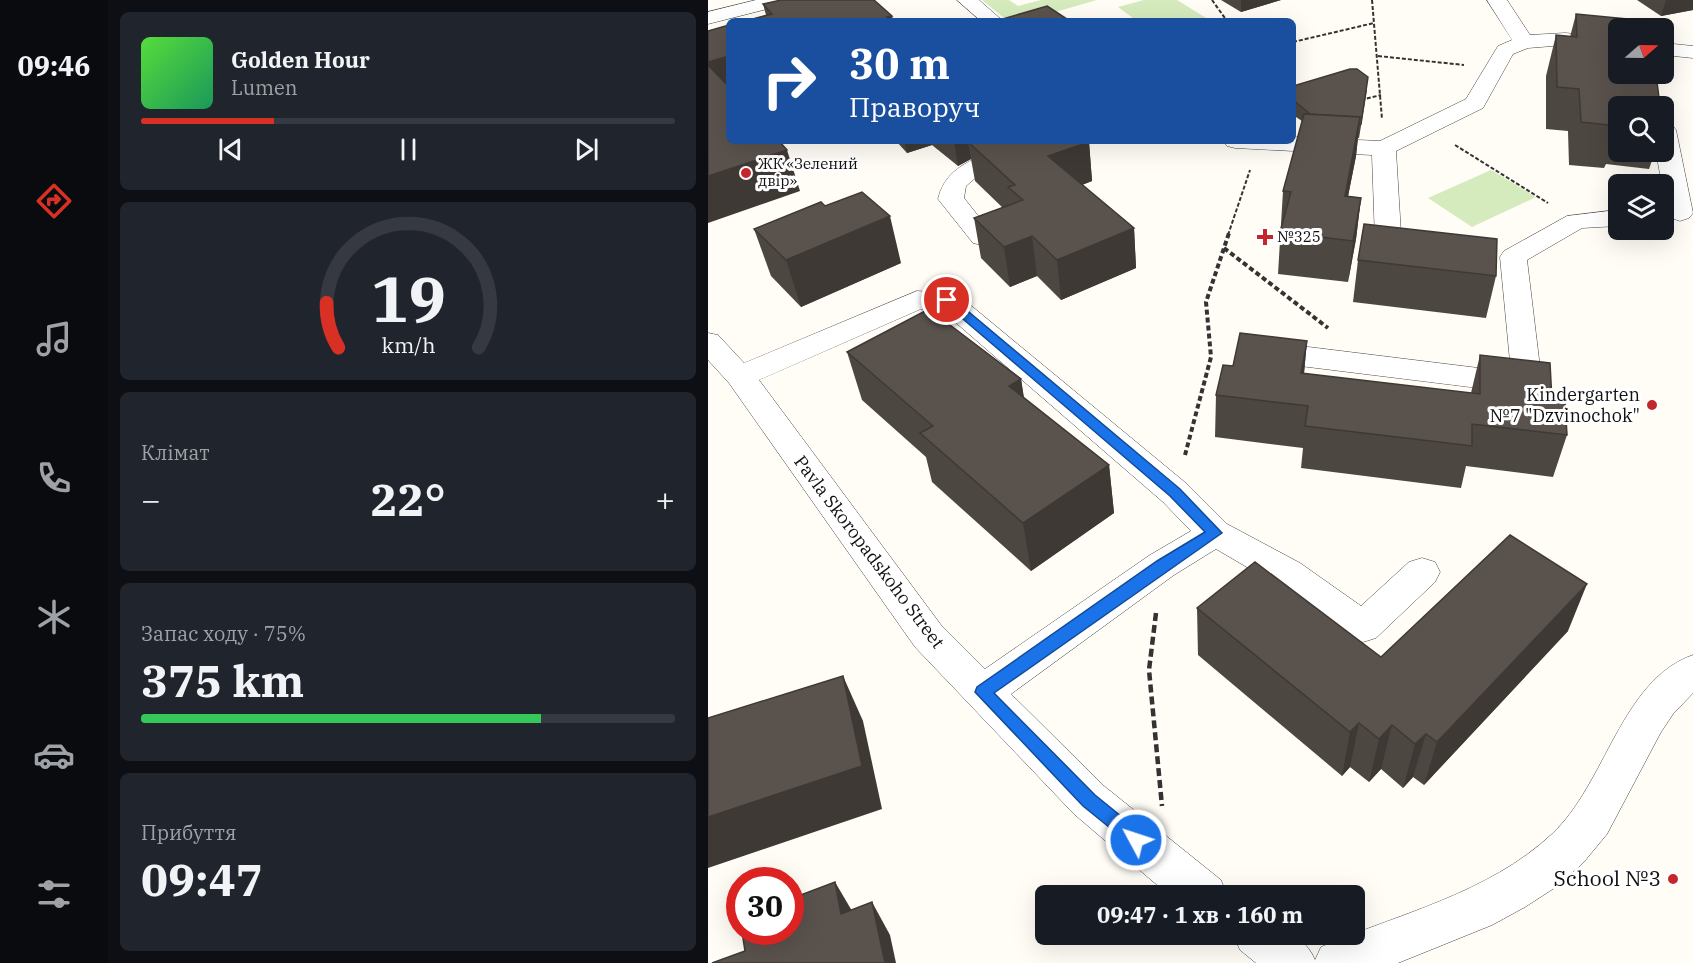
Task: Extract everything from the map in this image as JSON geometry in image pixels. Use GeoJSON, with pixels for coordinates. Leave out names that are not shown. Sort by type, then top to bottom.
{"type":"FeatureCollection","features":[{"type":"Feature","properties":{"kind":"street"},"geometry":{"type":"LineString","coordinates":[[708,18],[780,0]]}},
{"type":"Feature","properties":{"kind":"street"},"geometry":{"type":"LineString","coordinates":[[967,0],[989,18]]}},
{"type":"Feature","properties":{"kind":"street"},"geometry":{"type":"LineString","coordinates":[[1497,0],[1524,42]]}},
{"type":"Feature","properties":{"kind":"street"},"geometry":{"type":"LineString","coordinates":[[1259,144],[1384,148],[1475,104],[1505,50],[1524,42],[1565,39],[1608,44]]}},
{"type":"Feature","properties":{"kind":"street"},"geometry":{"type":"LineString","coordinates":[[1674,50],[1693,52]]}},
{"type":"Feature","properties":{"kind":"street"},"geometry":{"type":"LineString","coordinates":[[982,237],[951,199],[954,184],[971,169],[1044,144]]}},
{"type":"Feature","properties":{"kind":"street"},"geometry":{"type":"LineString","coordinates":[[1384,148],[1388,240],[1445,248]]}},
{"type":"Feature","properties":{"kind":"street"},"geometry":{"type":"LineString","coordinates":[[1670,162],[1679,215]]}},
{"type":"Feature","properties":{"kind":"street"},"geometry":{"type":"LineString","coordinates":[[1284,354],[1527,384],[1502,256],[1576,221],[1608,219]]}},
{"type":"Feature","properties":{"kind":"street"},"geometry":{"type":"LineString","coordinates":[[740,376],[917,300],[947,300],[1175,493],[1215,533],[1287,573],[1363,627],[1422,572]]}},
{"type":"Feature","properties":{"kind":"street","name":"Pavla Skoropadskoho Street"},"geometry":{"type":"LineString","coordinates":[[708,342],[740,376],[928,636],[1089,800],[1192,885]]}},
{"type":"Feature","properties":{"kind":"street"},"geometry":{"type":"LineString","coordinates":[[983,692],[1162,565],[1215,533]]}},
{"type":"Feature","properties":{"kind":"street"},"geometry":{"type":"LineString","coordinates":[[1337,963],[1477,908],[1525,882],[1568,849],[1593,819],[1649,712],[1681,678],[1693,671]]}},
{"type":"Feature","properties":{"kind":"street"},"geometry":{"type":"LineString","coordinates":[[1270,945],[1293,963]]}},
{"type":"Feature","properties":{"kind":"path"},"geometry":{"type":"LineString","coordinates":[[1212,0],[1225,18]]}},
{"type":"Feature","properties":{"kind":"path"},"geometry":{"type":"LineString","coordinates":[[1372,0],[1384,148]]}},
{"type":"Feature","properties":{"kind":"path"},"geometry":{"type":"LineString","coordinates":[[1296,41],[1336,30],[1374,23]]}},
{"type":"Feature","properties":{"kind":"path"},"geometry":{"type":"LineString","coordinates":[[1378,56],[1495,69]]}},
{"type":"Feature","properties":{"kind":"path"},"geometry":{"type":"LineString","coordinates":[[1360,101],[1381,95]]}},
{"type":"Feature","properties":{"kind":"path"},"geometry":{"type":"LineString","coordinates":[[1428,127],[1576,221]]}},
{"type":"Feature","properties":{"kind":"path"},"geometry":{"type":"LineString","coordinates":[[1175,493],[1211,357],[1206,302],[1259,144]]}},
{"type":"Feature","properties":{"kind":"path"},"geometry":{"type":"LineString","coordinates":[[1224,248],[1377,365]]}},
{"type":"Feature","properties":{"kind":"path"},"geometry":{"type":"LineString","coordinates":[[1162,565],[1149,670],[1163,818]]}},
{"type":"Feature","properties":{"kind":"green space"},"geometry":{"type":"Polygon","coordinates":[[[982,0],[1009,0],[1018,6],[1041,0],[1097,0],[1034,18],[1004,18],[982,0]]]}},
{"type":"Feature","properties":{"kind":"green space"},"geometry":{"type":"Polygon","coordinates":[[[1144,0],[1177,0],[1206,18],[1133,18],[1118,7],[1144,0]]]}},
{"type":"Feature","properties":{"kind":"green space"},"geometry":{"type":"Polygon","coordinates":[[[1491,170],[1536,197],[1472,227],[1428,198],[1491,170]]]}},
{"type":"Feature","properties":{"kind":"building"},"geometry":{"type":"Polygon","coordinates":[[[781,0],[874,0],[892,16],[888,18],[757,18],[772,14],[763,4],[781,0]]]}},
{"type":"Feature","properties":{"kind":"building"},"geometry":{"type":"Polygon","coordinates":[[[1047,6],[1065,18],[1006,18],[1047,6]]]}},
{"type":"Feature","properties":{"kind":"building"},"geometry":{"type":"Polygon","coordinates":[[[1576,14],[1617,18],[1608,18],[1608,84],[1657,84],[1659,96],[1608,96],[1608,125],[1581,122],[1579,89],[1557,87],[1556,35],[1577,37],[1576,14]]]}},
{"type":"Feature","properties":{"kind":"building"},"geometry":{"type":"Polygon","coordinates":[[[726,26],[726,57],[708,62],[708,31],[726,26]]]}},
{"type":"Feature","properties":{"kind":"building"},"geometry":{"type":"Polygon","coordinates":[[[708,65],[726,84],[726,144],[782,144],[787,150],[708,176],[708,65]]]}},
{"type":"Feature","properties":{"kind":"building"},"geometry":{"type":"Polygon","coordinates":[[[1357,69],[1368,77],[1361,124],[1359,124],[1360,117],[1309,114],[1296,102],[1296,85],[1357,69]]]}},
{"type":"Feature","properties":{"kind":"building"},"geometry":{"type":"Polygon","coordinates":[[[1304,114],[1360,117],[1345,196],[1361,198],[1353,241],[1280,232],[1291,192],[1283,191],[1304,114]]]}},
{"type":"Feature","properties":{"kind":"building"},"geometry":{"type":"Polygon","coordinates":[[[970,144],[1083,144],[1048,156],[1134,228],[1057,260],[1032,236],[1004,247],[974,218],[1023,200],[1008,187],[1015,185],[970,144]]]}},
{"type":"Feature","properties":{"kind":"building"},"geometry":{"type":"Polygon","coordinates":[[[862,192],[890,216],[786,260],[754,229],[821,202],[825,206],[862,192]]]}},
{"type":"Feature","properties":{"kind":"building"},"geometry":{"type":"Polygon","coordinates":[[[1364,224],[1497,239],[1496,276],[1358,260],[1364,224]]]}},
{"type":"Feature","properties":{"kind":"building"},"geometry":{"type":"Polygon","coordinates":[[[929,309],[1021,379],[1009,386],[1109,465],[1023,523],[920,433],[933,426],[847,352],[929,309]]]}},
{"type":"Feature","properties":{"kind":"building"},"geometry":{"type":"Polygon","coordinates":[[[1240,333],[1307,341],[1301,373],[1480,394],[1480,355],[1550,363],[1552,401],[1565,403],[1567,435],[1472,424],[1472,446],[1305,426],[1308,406],[1216,395],[1223,365],[1233,366],[1240,333]]]}},
{"type":"Feature","properties":{"kind":"building"},"geometry":{"type":"Polygon","coordinates":[[[1510,535],[1587,584],[1437,742],[1426,734],[1415,744],[1392,725],[1379,739],[1359,723],[1350,732],[1197,608],[1255,562],[1381,657],[1510,535]]]}},
{"type":"Feature","properties":{"kind":"building"},"geometry":{"type":"Polygon","coordinates":[[[843,676],[862,766],[708,817],[708,718],[843,676]]]}},
{"type":"Feature","properties":{"kind":"building"},"geometry":{"type":"Polygon","coordinates":[[[835,882],[841,914],[872,902],[885,963],[712,963],[745,951],[744,945],[804,945],[804,894],[835,882]]]}},
{"type":"Feature","properties":{"kind":"place","name":"ЖК «Зелений двір»"},"geometry":{"type":"Point","coordinates":[746,173]}},
{"type":"Feature","properties":{"kind":"place","name":"№325"},"geometry":{"type":"Point","coordinates":[1265,237]}},
{"type":"Feature","properties":{"kind":"place","name":"Kindergarten №7 \"Dzvinochok\""},"geometry":{"type":"Point","coordinates":[1652,405]}},
{"type":"Feature","properties":{"kind":"place","name":"School №3"},"geometry":{"type":"Point","coordinates":[1673,879]}},
{"type":"Feature","properties":{"kind":"route"},"geometry":{"type":"LineString","coordinates":[[947,300],[1175,493],[1215,533],[1162,565],[983,692],[1089,800],[1136,840]]}}]}
